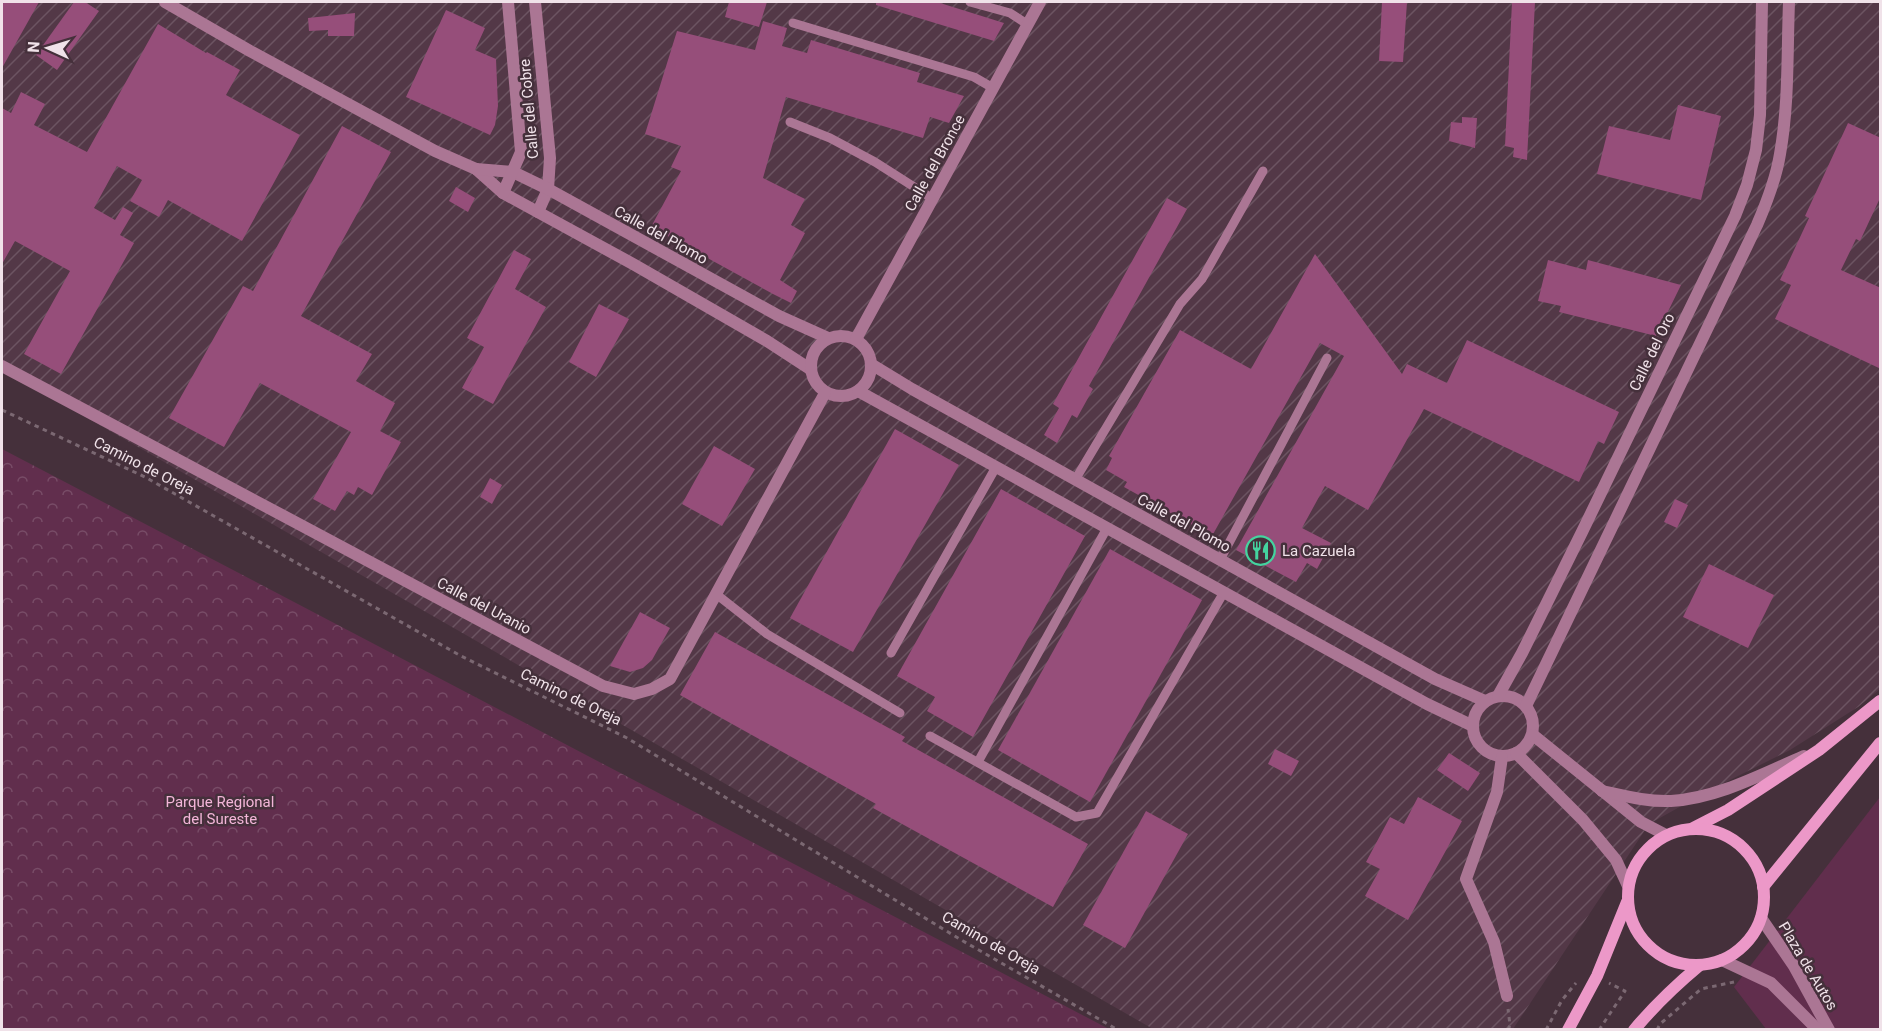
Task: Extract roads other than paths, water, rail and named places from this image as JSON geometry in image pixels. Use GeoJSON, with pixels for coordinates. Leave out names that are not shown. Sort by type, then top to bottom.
{"type":"FeatureCollection","features":[{"type":"Feature","properties":{"kind":"main road"},"geometry":{"type":"LineString","coordinates":[[1693,828],[1728,810],[1819,750],[1881,701]]}},
{"type":"Feature","properties":{"kind":"main road"},"geometry":{"type":"LineString","coordinates":[[1763,887],[1881,743]]}},
{"type":"Feature","properties":{"kind":"main road"},"geometry":{"type":"LineString","coordinates":[[1693,828],[1713,830],[1731,838],[1747,851],[1757,867],[1763,887],[1764,902],[1761,918],[1752,935],[1739,950],[1722,960],[1700,965],[1682,964],[1665,958],[1650,948],[1639,934],[1631,918],[1627,901],[1628,885],[1635,865],[1648,848],[1665,835],[1693,828]]}},
{"type":"Feature","properties":{"kind":"main road"},"geometry":{"type":"LineString","coordinates":[[1568,1029],[1597,976],[1627,901]]}},
{"type":"Feature","properties":{"kind":"main road"},"geometry":{"type":"LineString","coordinates":[[1634,1029],[1700,965]]}},
{"type":"Feature","properties":{"kind":"street","name":"Calle del Plomo"},"geometry":{"type":"LineString","coordinates":[[165,2],[424,146],[476,169],[503,193],[736,324],[810,369]]}},
{"type":"Feature","properties":{"kind":"street","name":"Calle del Cobre"},"geometry":{"type":"LineString","coordinates":[[503,193],[521,152],[508,2]]}},
{"type":"Feature","properties":{"kind":"street","name":"Calle del Cobre"},"geometry":{"type":"LineString","coordinates":[[535,2],[550,158],[548,189],[538,212]]}},
{"type":"Feature","properties":{"kind":"street","name":"Calle del Bronce"},"geometry":{"type":"LineString","coordinates":[[856,339],[1040,2]]}},
{"type":"Feature","properties":{"kind":"street","name":"Calle del Oro"},"geometry":{"type":"LineString","coordinates":[[1498,696],[1582,532],[1730,227],[1747,185],[1756,150],[1760,115],[1762,2]]}},
{"type":"Feature","properties":{"kind":"street"},"geometry":{"type":"LineString","coordinates":[[1526,706],[1757,225],[1770,193],[1780,155],[1784,117],[1788,2]]}},
{"type":"Feature","properties":{"kind":"street","name":"Calle del Plomo"},"geometry":{"type":"LineString","coordinates":[[476,169],[513,172],[779,316],[828,338]]}},
{"type":"Feature","properties":{"kind":"street"},"geometry":{"type":"LineString","coordinates":[[837,336],[856,339],[869,354],[871,364],[870,375],[865,384],[858,391],[847,396],[825,393],[813,378],[810,369],[812,356],[818,345],[828,338],[837,336]]}},
{"type":"Feature","properties":{"kind":"street","name":"Calle del Plomo"},"geometry":{"type":"LineString","coordinates":[[871,364],[1075,480],[1435,679],[1485,701]]}},
{"type":"Feature","properties":{"kind":"street","name":"Calle del Uranio"},"geometry":{"type":"LineString","coordinates":[[2,366],[603,686],[634,694],[652,689],[670,679],[825,393]]}},
{"type":"Feature","properties":{"kind":"street"},"geometry":{"type":"LineString","coordinates":[[858,391],[1427,704],[1473,726]]}},
{"type":"Feature","properties":{"kind":"street"},"geometry":{"type":"LineString","coordinates":[[1498,696],[1518,699],[1526,706],[1533,719],[1533,735],[1526,746],[1516,753],[1502,756],[1487,752],[1477,741],[1473,726],[1478,708],[1485,701],[1498,696]]}},
{"type":"Feature","properties":{"kind":"street"},"geometry":{"type":"LineString","coordinates":[[1533,735],[1641,822],[1665,835]]}},
{"type":"Feature","properties":{"kind":"street"},"geometry":{"type":"LineString","coordinates":[[1602,791],[1642,800],[1671,801],[1705,796],[1819,750]]}},
{"type":"Feature","properties":{"kind":"street"},"geometry":{"type":"LineString","coordinates":[[1516,753],[1583,820],[1616,860],[1628,885]]}},
{"type":"Feature","properties":{"kind":"street"},"geometry":{"type":"LineString","coordinates":[[1502,756],[1497,792],[1466,879],[1494,942],[1507,996]]}},
{"type":"Feature","properties":{"kind":"street","name":"Plaza de Autos"},"geometry":{"type":"LineString","coordinates":[[1761,918],[1794,966],[1828,1029]]}},
{"type":"Feature","properties":{"kind":"street","name":"Plaza de Autos"},"geometry":{"type":"LineString","coordinates":[[1722,960],[1771,983],[1818,1029]]}},
{"type":"Feature","properties":{"kind":"lane"},"geometry":{"type":"LineString","coordinates":[[970,2],[1010,13],[1027,24]]}},
{"type":"Feature","properties":{"kind":"lane"},"geometry":{"type":"LineString","coordinates":[[793,22],[974,77],[993,88]]}},
{"type":"Feature","properties":{"kind":"lane"},"geometry":{"type":"LineString","coordinates":[[790,123],[830,138],[875,162],[933,199]]}},
{"type":"Feature","properties":{"kind":"lane"},"geometry":{"type":"LineString","coordinates":[[1075,480],[1180,304],[1202,279],[1263,171]]}},
{"type":"Feature","properties":{"kind":"lane"},"geometry":{"type":"LineString","coordinates":[[1220,560],[1327,358]]}},
{"type":"Feature","properties":{"kind":"lane"},"geometry":{"type":"LineString","coordinates":[[891,653],[996,467]]}},
{"type":"Feature","properties":{"kind":"lane"},"geometry":{"type":"LineString","coordinates":[[978,762],[1107,528]]}},
{"type":"Feature","properties":{"kind":"lane"},"geometry":{"type":"LineString","coordinates":[[930,736],[1076,818],[1097,813],[1224,592]]}},
{"type":"Feature","properties":{"kind":"lane"},"geometry":{"type":"LineString","coordinates":[[716,594],[767,634],[900,713]]}},
{"type":"Feature","properties":{"kind":"place","name":"La Cazuela"},"geometry":{"type":"Point","coordinates":[1261,551]}},
{"type":"Feature","properties":{"kind":"park label","name":"Parque Regional del Sureste"},"geometry":{"type":"Point","coordinates":[220,810]}}]}
